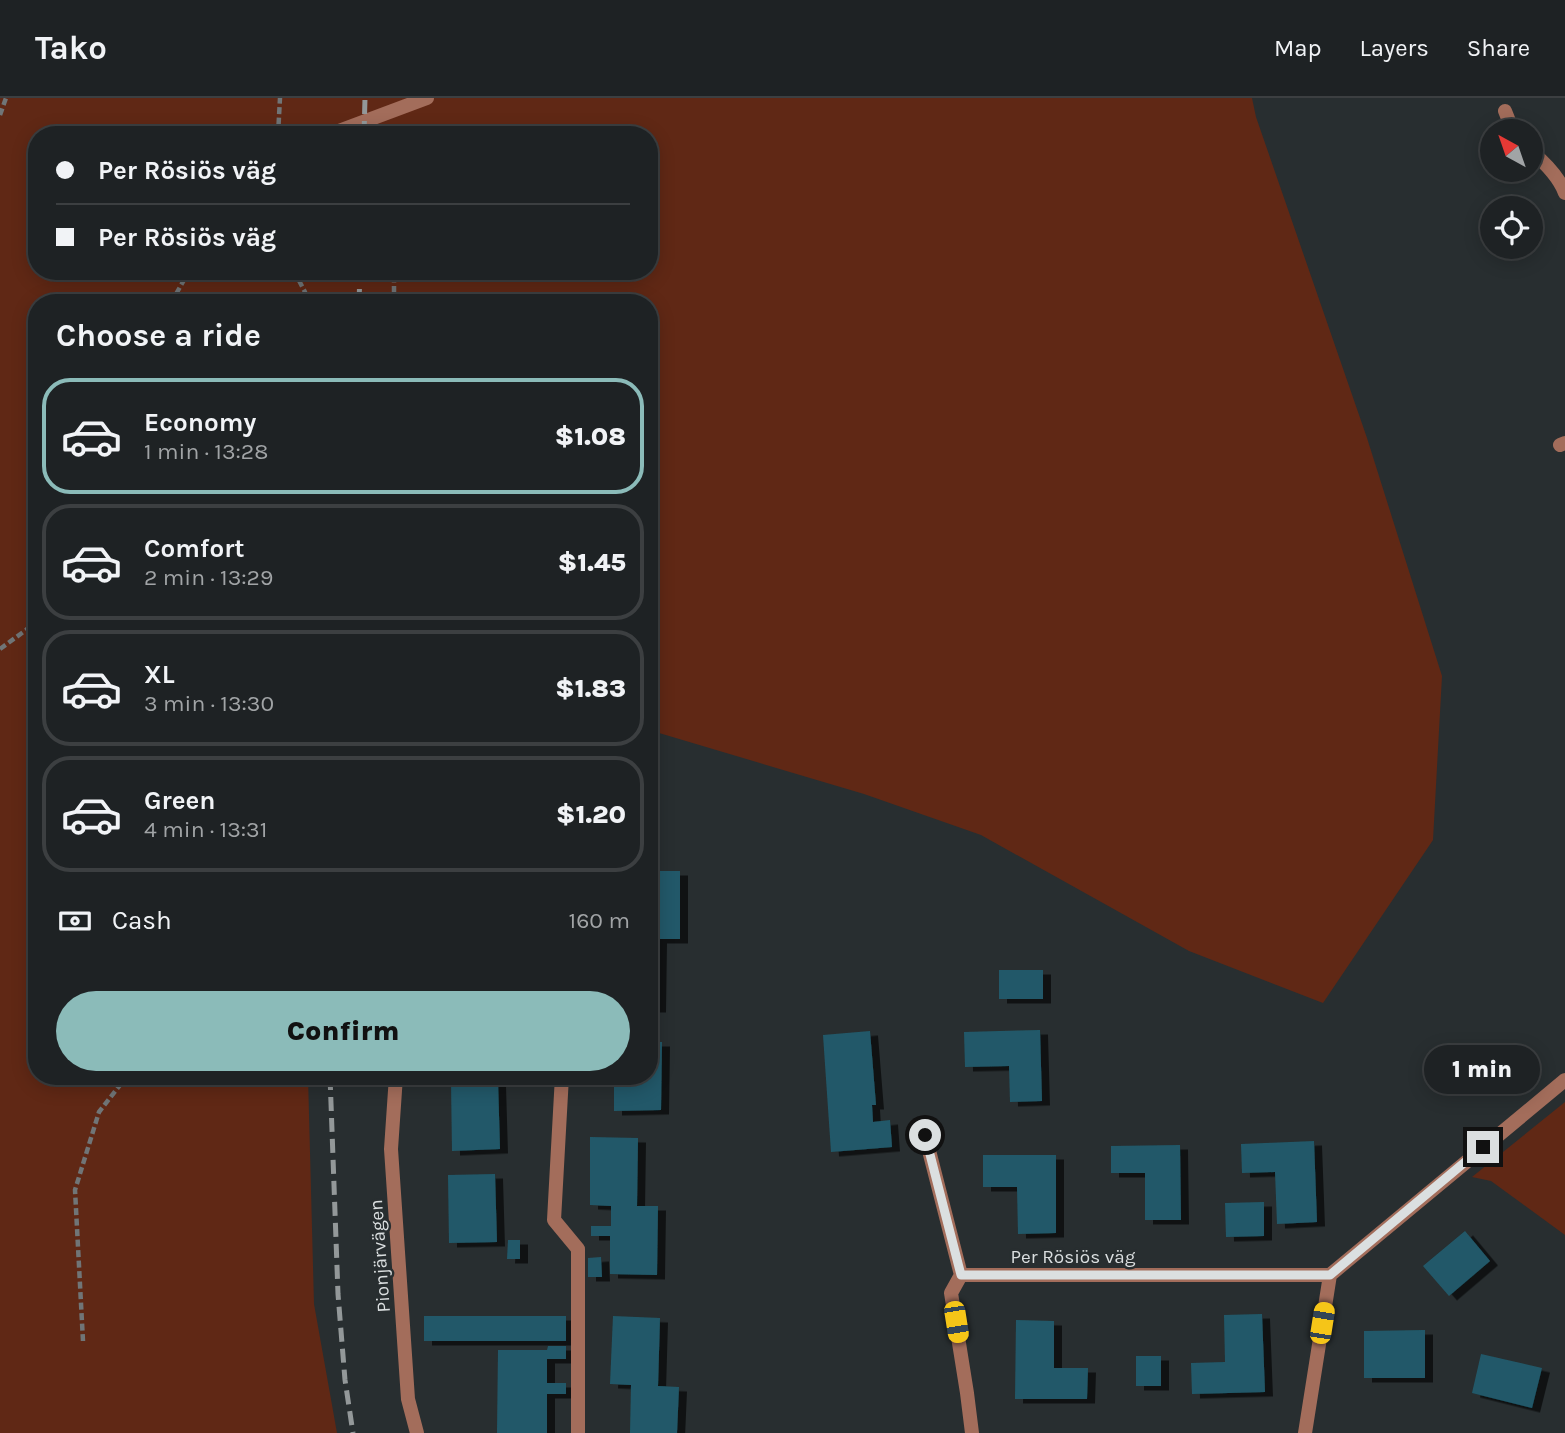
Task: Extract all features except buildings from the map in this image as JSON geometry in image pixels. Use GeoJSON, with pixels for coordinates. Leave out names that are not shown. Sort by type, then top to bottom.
{"type":"FeatureCollection","features":[{"type":"Feature","properties":{"kind":"street"},"geometry":{"type":"LineString","coordinates":[[352,126],[427,98]]}},
{"type":"Feature","properties":{"kind":"street"},"geometry":{"type":"LineString","coordinates":[[1505,111],[1508,119]]}},
{"type":"Feature","properties":{"kind":"street"},"geometry":{"type":"LineString","coordinates":[[1544,163],[1565,193]]}},
{"type":"Feature","properties":{"kind":"street"},"geometry":{"type":"LineString","coordinates":[[1306,1433],[1330,1275],[1565,1080]]}},
{"type":"Feature","properties":{"kind":"street","name":"Pionjärvägen"},"geometry":{"type":"LineString","coordinates":[[395,1085],[391,1149],[408,1399],[417,1433]]}},
{"type":"Feature","properties":{"kind":"street"},"geometry":{"type":"LineString","coordinates":[[562,1085],[554,1220],[578,1249],[578,1433]]}},
{"type":"Feature","properties":{"kind":"street"},"geometry":{"type":"LineString","coordinates":[[925,1135],[961,1275],[951,1293],[972,1433]]}},
{"type":"Feature","properties":{"kind":"street","name":"Per Rösiös väg"},"geometry":{"type":"LineString","coordinates":[[961,1275],[1330,1275]]}},
{"type":"Feature","properties":{"kind":"path"},"geometry":{"type":"LineString","coordinates":[[0,115],[6,98]]}},
{"type":"Feature","properties":{"kind":"path"},"geometry":{"type":"LineString","coordinates":[[278,126],[280,98]]}},
{"type":"Feature","properties":{"kind":"path"},"geometry":{"type":"LineString","coordinates":[[0,649],[28,628]]}},
{"type":"Feature","properties":{"kind":"path"},"geometry":{"type":"LineString","coordinates":[[83,1341],[75,1190],[99,1112],[120,1085]]}},
{"type":"Feature","properties":{"kind":"shaded area"},"geometry":{"type":"Polygon","coordinates":[[[0,98],[1252,98],[1256,117],[1367,438],[1442,676],[1433,840],[1323,1003],[1189,951],[981,835],[864,794],[658,733],[658,294],[28,294],[28,1085],[308,1085],[314,1304],[337,1433],[0,1433],[0,98]]]}},
{"type":"Feature","properties":{"kind":"shaded area"},"geometry":{"type":"Polygon","coordinates":[[[1565,1102],[1565,1235],[1491,1181],[1472,1177],[1565,1102]]]}},
{"type":"Feature","properties":{"kind":"railway"},"geometry":{"type":"LineString","coordinates":[[364,126],[365,98]]}},
{"type":"Feature","properties":{"kind":"railway"},"geometry":{"type":"LineString","coordinates":[[359,294],[360,280]]}},
{"type":"Feature","properties":{"kind":"railway"},"geometry":{"type":"LineString","coordinates":[[330,1085],[338,1294],[345,1380],[353,1433]]}},
{"type":"Feature","properties":{"kind":"route"},"geometry":{"type":"LineString","coordinates":[[925,1135],[961,1275],[1330,1275],[1483,1147]]}}]}
